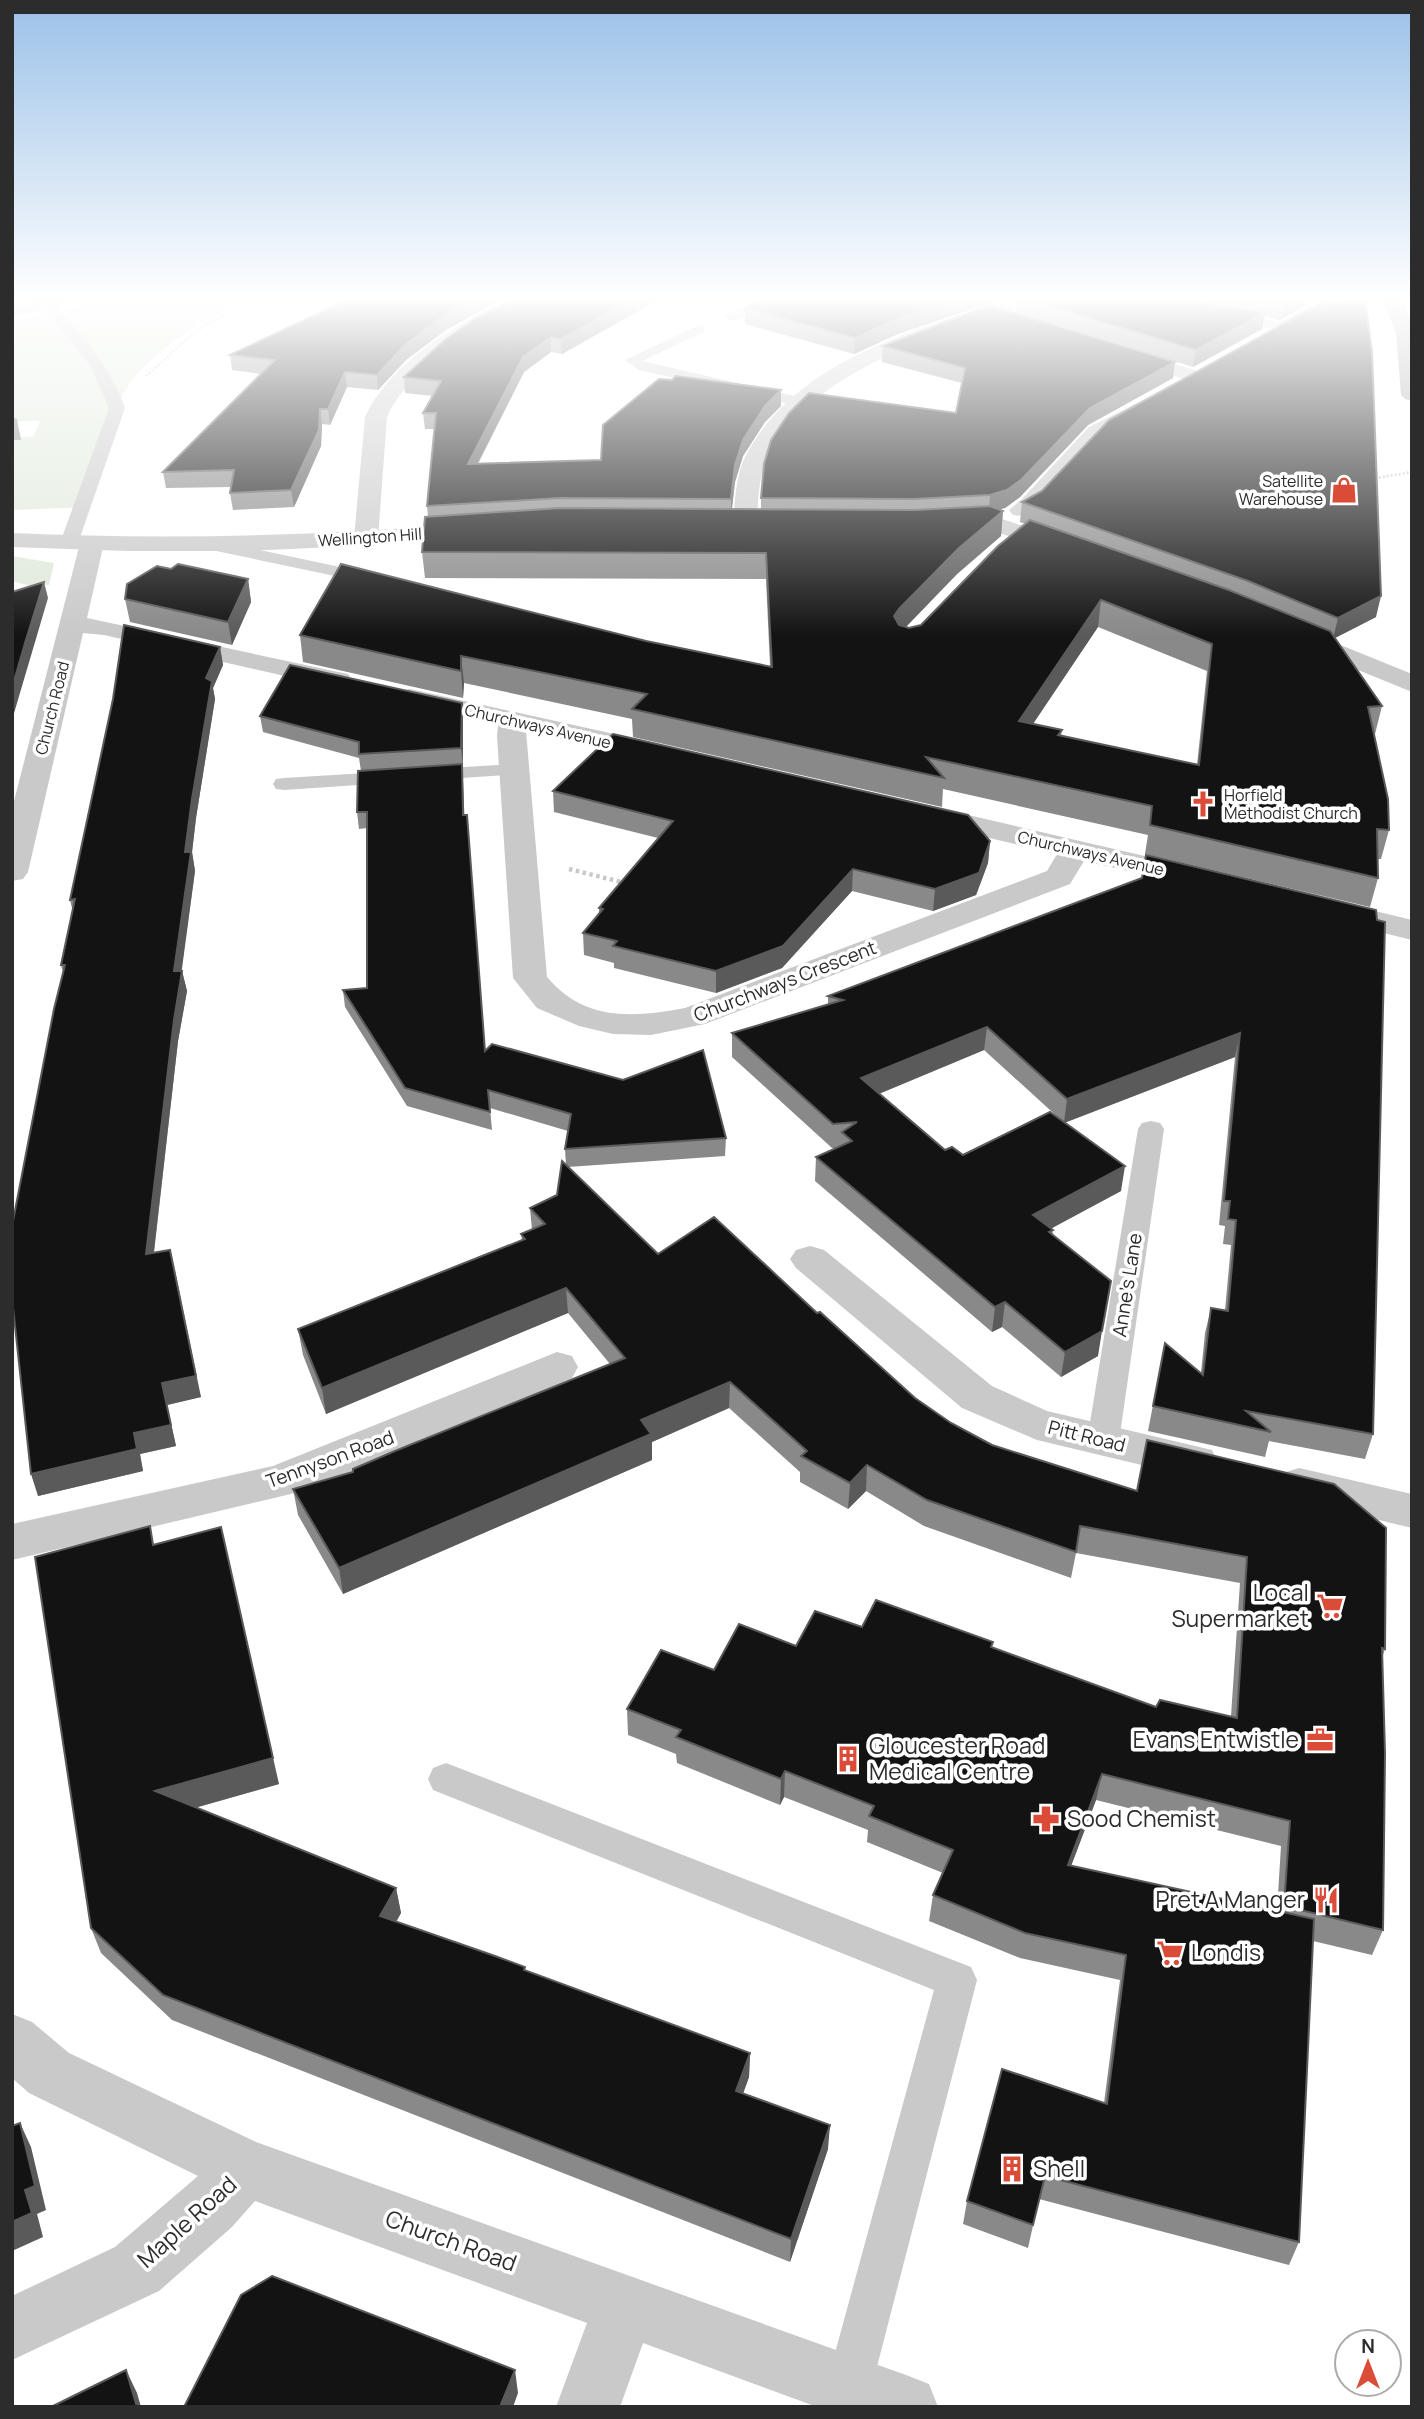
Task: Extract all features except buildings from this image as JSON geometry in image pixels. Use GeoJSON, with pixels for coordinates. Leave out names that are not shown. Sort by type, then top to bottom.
{"type":"FeatureCollection","features":[{"type":"Feature","properties":{"kind":"street"},"geometry":{"type":"LineString","coordinates":[[366,538],[379,411]]}},
{"type":"Feature","properties":{"kind":"street"},"geometry":{"type":"LineString","coordinates":[[745,524],[748,484],[756,458],[775,427],[793,411]]}},
{"type":"Feature","properties":{"kind":"street"},"geometry":{"type":"LineString","coordinates":[[925,526],[990,522],[1014,515],[1031,504],[1097,432],[1133,411]]}},
{"type":"Feature","properties":{"kind":"street"},"geometry":{"type":"LineString","coordinates":[[990,522],[1014,542],[1094,559]]}},
{"type":"Feature","properties":{"kind":"street"},"geometry":{"type":"LineString","coordinates":[[720,524],[771,525]]}},
{"type":"Feature","properties":{"kind":"street","name":"Wellington Hill"},"geometry":{"type":"LineString","coordinates":[[12,540],[208,544],[366,538],[495,528]]}},
{"type":"Feature","properties":{"kind":"street","name":"Church Road"},"geometry":{"type":"LineString","coordinates":[[12,872],[73,624],[80,543]]}},
{"type":"Feature","properties":{"kind":"street","name":"Churchways Avenue"},"geometry":{"type":"LineString","coordinates":[[73,624],[104,627],[687,760]]}},
{"type":"Feature","properties":{"kind":"street"},"geometry":{"type":"LineString","coordinates":[[1285,631],[1412,684]]}},
{"type":"Feature","properties":{"kind":"street","name":"Churchways Crescent"},"geometry":{"type":"LineString","coordinates":[[513,720],[511,736],[530,978],[549,1001],[579,1016],[613,1024],[651,1025],[693,1017],[1059,877],[1076,849]]}},
{"type":"Feature","properties":{"kind":"street","name":"Churchways Avenue"},"geometry":{"type":"LineString","coordinates":[[902,809],[1224,884]]}},
{"type":"Feature","properties":{"kind":"street"},"geometry":{"type":"LineString","coordinates":[[1304,904],[1412,930]]}},
{"type":"Feature","properties":{"kind":"street","name":"Pitt Road"},"geometry":{"type":"LineString","coordinates":[[810,1259],[977,1397],[1037,1424],[1412,1511]]}},
{"type":"Feature","properties":{"kind":"street","name":"Tennyson Road"},"geometry":{"type":"LineString","coordinates":[[12,1542],[279,1481],[352,1454],[557,1367]]}},
{"type":"Feature","properties":{"kind":"street","name":"Church Road"},"geometry":{"type":"LineString","coordinates":[[12,2041],[49,2073],[246,2168],[906,2407]]}},
{"type":"Feature","properties":{"kind":"street","name":"Maple Road"},"geometry":{"type":"LineString","coordinates":[[12,2329],[137,2269],[211,2206],[246,2168]]}},
{"type":"Feature","properties":{"kind":"street"},"geometry":{"type":"LineString","coordinates":[[588,2407],[625,2305]]}},
{"type":"Feature","properties":{"kind":"lane"},"geometry":{"type":"LineString","coordinates":[[80,543],[116,411]]}},
{"type":"Feature","properties":{"kind":"lane"},"geometry":{"type":"LineString","coordinates":[[208,544],[385,582]]}},
{"type":"Feature","properties":{"kind":"lane"},"geometry":{"type":"LineString","coordinates":[[284,784],[514,770]]}},
{"type":"Feature","properties":{"kind":"lane","name":"Anne’s Lane"},"geometry":{"type":"LineString","coordinates":[[1103,1441],[1151,1129]]}},
{"type":"Feature","properties":{"kind":"lane"},"geometry":{"type":"LineString","coordinates":[[446,1779],[957,1980],[849,2386]]}},
{"type":"Feature","properties":{"kind":"path"},"geometry":{"type":"LineString","coordinates":[[1360,481],[1412,472]]}},
{"type":"Feature","properties":{"kind":"path"},"geometry":{"type":"LineString","coordinates":[[520,858],[626,883]]}},
{"type":"Feature","properties":{"kind":"green space"},"geometry":{"type":"Polygon","coordinates":[[[12,411],[115,411],[102,445],[89,507],[12,510],[12,437],[33,437],[40,421],[16,421],[16,418],[12,418],[12,411]]]}},
{"type":"Feature","properties":{"kind":"green space"},"geometry":{"type":"Polygon","coordinates":[[[12,556],[54,563],[49,585],[31,586],[12,581],[12,556]]]}},
{"type":"Feature","properties":{"kind":"place","name":"Satellite Warehouse"},"geometry":{"type":"Point","coordinates":[1344,490]}},
{"type":"Feature","properties":{"kind":"place","name":"Horfield Methodist Church"},"geometry":{"type":"Point","coordinates":[1203,804]}},
{"type":"Feature","properties":{"kind":"place","name":"Local Supermarket"},"geometry":{"type":"Point","coordinates":[1330,1606]}},
{"type":"Feature","properties":{"kind":"place","name":"Evans Entwistle"},"geometry":{"type":"Point","coordinates":[1320,1740]}},
{"type":"Feature","properties":{"kind":"place","name":"Gloucester Road Medical Centre"},"geometry":{"type":"Point","coordinates":[848,1759]}},
{"type":"Feature","properties":{"kind":"place","name":"Sood Chemist"},"geometry":{"type":"Point","coordinates":[1046,1819]}},
{"type":"Feature","properties":{"kind":"place","name":"Pret A Manger"},"geometry":{"type":"Point","coordinates":[1326,1900]}},
{"type":"Feature","properties":{"kind":"place","name":"Londis"},"geometry":{"type":"Point","coordinates":[1170,1953]}},
{"type":"Feature","properties":{"kind":"place","name":"Shell"},"geometry":{"type":"Point","coordinates":[1012,2169]}}]}
